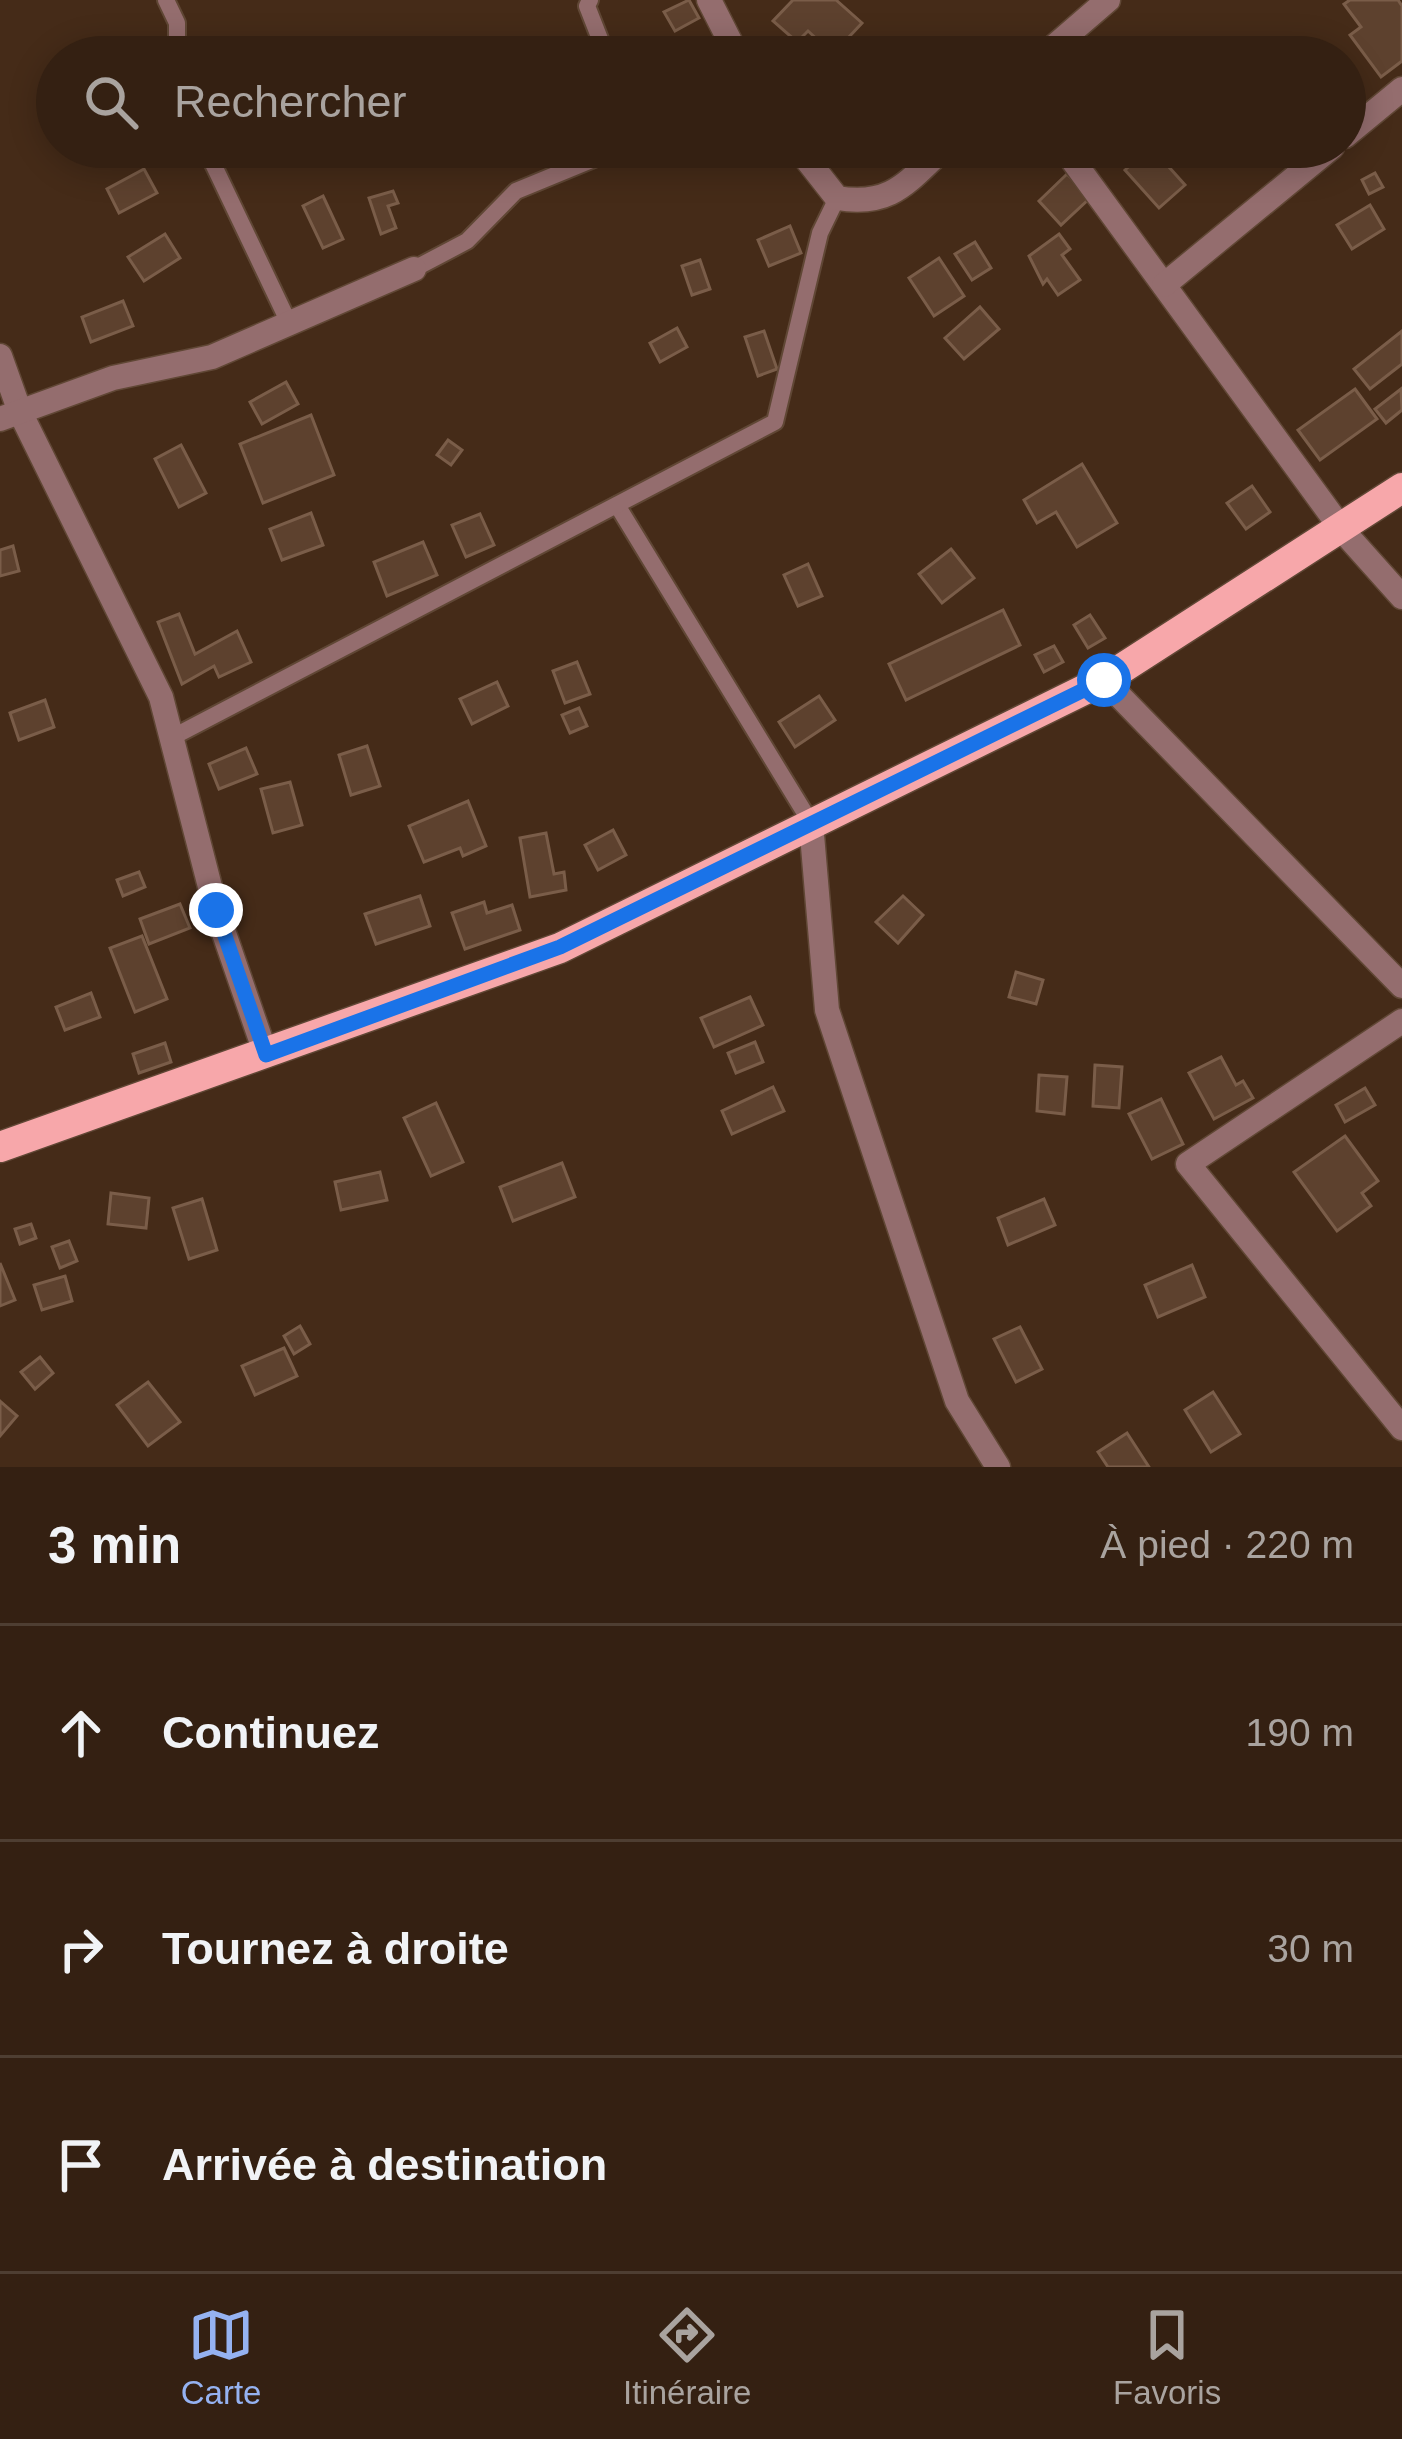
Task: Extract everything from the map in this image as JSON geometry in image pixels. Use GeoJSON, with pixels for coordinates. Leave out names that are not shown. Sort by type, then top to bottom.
{"type":"FeatureCollection","features":[{"type":"Feature","properties":{"kind":"main road"},"geometry":{"type":"LineString","coordinates":[[0,1147],[560,947],[1104,680],[1342,531],[1402,488]]}},
{"type":"Feature","properties":{"kind":"street"},"geometry":{"type":"LineString","coordinates":[[709,0],[727,36]]}},
{"type":"Feature","properties":{"kind":"street"},"geometry":{"type":"LineString","coordinates":[[1066,36],[1108,0]]}},
{"type":"Feature","properties":{"kind":"street"},"geometry":{"type":"LineString","coordinates":[[1366,119],[1402,89]]}},
{"type":"Feature","properties":{"kind":"street"},"geometry":{"type":"LineString","coordinates":[[813,168],[837,198],[869,203],[899,190],[923,168]]}},
{"type":"Feature","properties":{"kind":"street"},"geometry":{"type":"LineString","coordinates":[[1078,168],[1342,531],[1402,597]]}},
{"type":"Feature","properties":{"kind":"street"},"geometry":{"type":"LineString","coordinates":[[1164,285],[1306,168]]}},
{"type":"Feature","properties":{"kind":"street"},"geometry":{"type":"LineString","coordinates":[[10,416],[113,378],[212,357],[414,268]]}},
{"type":"Feature","properties":{"kind":"street"},"geometry":{"type":"LineString","coordinates":[[0,356],[10,416],[160,697],[216,910],[266,1055]]}},
{"type":"Feature","properties":{"kind":"street"},"geometry":{"type":"LineString","coordinates":[[1104,680],[1402,986]]}},
{"type":"Feature","properties":{"kind":"street"},"geometry":{"type":"LineString","coordinates":[[811,823],[827,1010],[957,1401],[991,1463]]}},
{"type":"Feature","properties":{"kind":"street"},"geometry":{"type":"LineString","coordinates":[[1402,1021],[1188,1164],[1402,1428]]}},
{"type":"Feature","properties":{"kind":"lane"},"geometry":{"type":"LineString","coordinates":[[166,0],[177,23],[177,36]]}},
{"type":"Feature","properties":{"kind":"lane"},"geometry":{"type":"LineString","coordinates":[[590,0],[587,6],[599,36]]}},
{"type":"Feature","properties":{"kind":"lane"},"geometry":{"type":"LineString","coordinates":[[216,168],[289,323]]}},
{"type":"Feature","properties":{"kind":"lane"},"geometry":{"type":"LineString","coordinates":[[414,268],[467,241],[516,191],[572,168]]}},
{"type":"Feature","properties":{"kind":"lane"},"geometry":{"type":"LineString","coordinates":[[171,738],[776,422],[820,233],[837,198]]}},
{"type":"Feature","properties":{"kind":"lane"},"geometry":{"type":"LineString","coordinates":[[617,505],[811,823]]}},
{"type":"Feature","properties":{"kind":"building"},"geometry":{"type":"Polygon","coordinates":[[[689,0],[699,18],[675,31],[664,12],[689,0]]]}},
{"type":"Feature","properties":{"kind":"building"},"geometry":{"type":"Polygon","coordinates":[[[793,0],[836,0],[862,23],[850,36],[813,36],[808,31],[790,36],[773,21],[793,0]]]}},
{"type":"Feature","properties":{"kind":"building"},"geometry":{"type":"Polygon","coordinates":[[[1398,0],[1402,6],[1402,61],[1381,77],[1366,57],[1366,36],[1350,35],[1361,27],[1344,4],[1398,0]]]}},
{"type":"Feature","properties":{"kind":"building"},"geometry":{"type":"Polygon","coordinates":[[[1170,168],[1185,185],[1159,208],[1125,170],[1170,168]]]}},
{"type":"Feature","properties":{"kind":"building"},"geometry":{"type":"Polygon","coordinates":[[[144,169],[157,193],[119,213],[107,189],[144,169]]]}},
{"type":"Feature","properties":{"kind":"building"},"geometry":{"type":"Polygon","coordinates":[[[1375,173],[1383,187],[1369,194],[1362,180],[1375,173]]]}},
{"type":"Feature","properties":{"kind":"building"},"geometry":{"type":"Polygon","coordinates":[[[1067,174],[1090,198],[1061,225],[1039,201],[1067,174]]]}},
{"type":"Feature","properties":{"kind":"building"},"geometry":{"type":"Polygon","coordinates":[[[393,191],[398,203],[388,206],[396,228],[381,234],[369,198],[393,191]]]}},
{"type":"Feature","properties":{"kind":"building"},"geometry":{"type":"Polygon","coordinates":[[[323,196],[343,239],[323,248],[303,206],[323,196]]]}},
{"type":"Feature","properties":{"kind":"building"},"geometry":{"type":"Polygon","coordinates":[[[1370,205],[1384,229],[1352,249],[1337,225],[1370,205]]]}},
{"type":"Feature","properties":{"kind":"building"},"geometry":{"type":"Polygon","coordinates":[[[790,226],[801,253],[769,266],[758,240],[790,226]]]}},
{"type":"Feature","properties":{"kind":"building"},"geometry":{"type":"Polygon","coordinates":[[[165,234],[180,258],[144,281],[128,257],[165,234]]]}},
{"type":"Feature","properties":{"kind":"building"},"geometry":{"type":"Polygon","coordinates":[[[1059,234],[1070,249],[1062,255],[1080,280],[1058,295],[1047,279],[1043,284],[1029,256],[1059,234]]]}},
{"type":"Feature","properties":{"kind":"building"},"geometry":{"type":"Polygon","coordinates":[[[975,242],[991,268],[972,280],[955,254],[975,242]]]}},
{"type":"Feature","properties":{"kind":"building"},"geometry":{"type":"Polygon","coordinates":[[[939,258],[964,296],[934,316],[909,278],[939,258]]]}},
{"type":"Feature","properties":{"kind":"building"},"geometry":{"type":"Polygon","coordinates":[[[700,260],[710,289],[692,295],[682,266],[700,260]]]}},
{"type":"Feature","properties":{"kind":"building"},"geometry":{"type":"Polygon","coordinates":[[[123,301],[133,326],[91,342],[82,317],[123,301]]]}},
{"type":"Feature","properties":{"kind":"building"},"geometry":{"type":"Polygon","coordinates":[[[980,307],[999,329],[964,359],[945,338],[980,307]]]}},
{"type":"Feature","properties":{"kind":"building"},"geometry":{"type":"Polygon","coordinates":[[[677,328],[687,347],[660,362],[650,343],[677,328]]]}},
{"type":"Feature","properties":{"kind":"building"},"geometry":{"type":"Polygon","coordinates":[[[764,331],[777,369],[758,376],[745,337],[764,331]]]}},
{"type":"Feature","properties":{"kind":"building"},"geometry":{"type":"Polygon","coordinates":[[[1402,331],[1402,364],[1370,389],[1354,369],[1402,331]]]}},
{"type":"Feature","properties":{"kind":"building"},"geometry":{"type":"Polygon","coordinates":[[[286,382],[298,404],[262,424],[250,402],[286,382]]]}},
{"type":"Feature","properties":{"kind":"building"},"geometry":{"type":"Polygon","coordinates":[[[1355,389],[1377,419],[1320,460],[1298,430],[1355,389]]]}},
{"type":"Feature","properties":{"kind":"building"},"geometry":{"type":"Polygon","coordinates":[[[1401,389],[1402,410],[1386,423],[1375,409],[1401,389]]]}},
{"type":"Feature","properties":{"kind":"building"},"geometry":{"type":"Polygon","coordinates":[[[311,415],[334,475],[263,503],[240,444],[311,415]]]}},
{"type":"Feature","properties":{"kind":"building"},"geometry":{"type":"Polygon","coordinates":[[[448,440],[462,450],[451,465],[437,455],[448,440]]]}},
{"type":"Feature","properties":{"kind":"building"},"geometry":{"type":"Polygon","coordinates":[[[181,445],[206,493],[179,507],[155,459],[181,445]]]}},
{"type":"Feature","properties":{"kind":"building"},"geometry":{"type":"Polygon","coordinates":[[[1082,464],[1117,523],[1077,547],[1056,512],[1037,523],[1024,500],[1082,464]]]}},
{"type":"Feature","properties":{"kind":"building"},"geometry":{"type":"Polygon","coordinates":[[[1252,486],[1270,512],[1246,529],[1227,503],[1252,486]]]}},
{"type":"Feature","properties":{"kind":"building"},"geometry":{"type":"Polygon","coordinates":[[[311,513],[323,545],[282,560],[270,529],[311,513]]]}},
{"type":"Feature","properties":{"kind":"building"},"geometry":{"type":"Polygon","coordinates":[[[480,514],[494,545],[466,557],[452,525],[480,514]]]}},
{"type":"Feature","properties":{"kind":"building"},"geometry":{"type":"Polygon","coordinates":[[[423,542],[437,575],[387,596],[374,562],[423,542]]]}},
{"type":"Feature","properties":{"kind":"building"},"geometry":{"type":"Polygon","coordinates":[[[13,546],[19,571],[0,576],[0,550],[13,546]]]}},
{"type":"Feature","properties":{"kind":"building"},"geometry":{"type":"Polygon","coordinates":[[[951,549],[974,578],[942,603],[919,574],[951,549]]]}},
{"type":"Feature","properties":{"kind":"building"},"geometry":{"type":"Polygon","coordinates":[[[808,564],[822,596],[798,606],[784,575],[808,564]]]}},
{"type":"Feature","properties":{"kind":"building"},"geometry":{"type":"Polygon","coordinates":[[[1003,610],[1020,645],[906,700],[889,664],[1003,610]]]}},
{"type":"Feature","properties":{"kind":"building"},"geometry":{"type":"Polygon","coordinates":[[[179,614],[195,654],[237,631],[251,662],[219,677],[214,666],[182,684],[158,622],[179,614]]]}},
{"type":"Feature","properties":{"kind":"building"},"geometry":{"type":"Polygon","coordinates":[[[1090,615],[1105,638],[1088,648],[1074,625],[1090,615]]]}},
{"type":"Feature","properties":{"kind":"building"},"geometry":{"type":"Polygon","coordinates":[[[1054,646],[1063,662],[1044,672],[1035,655],[1054,646]]]}},
{"type":"Feature","properties":{"kind":"building"},"geometry":{"type":"Polygon","coordinates":[[[577,662],[590,694],[565,703],[553,671],[577,662]]]}},
{"type":"Feature","properties":{"kind":"building"},"geometry":{"type":"Polygon","coordinates":[[[497,682],[508,706],[472,724],[460,699],[497,682]]]}},
{"type":"Feature","properties":{"kind":"building"},"geometry":{"type":"Polygon","coordinates":[[[819,696],[835,720],[795,747],[779,722],[819,696]]]}},
{"type":"Feature","properties":{"kind":"building"},"geometry":{"type":"Polygon","coordinates":[[[45,700],[54,727],[19,740],[10,713],[45,700]]]}},
{"type":"Feature","properties":{"kind":"building"},"geometry":{"type":"Polygon","coordinates":[[[579,708],[587,726],[570,733],[562,715],[579,708]]]}},
{"type":"Feature","properties":{"kind":"building"},"geometry":{"type":"Polygon","coordinates":[[[367,746],[380,786],[351,795],[339,755],[367,746]]]}},
{"type":"Feature","properties":{"kind":"building"},"geometry":{"type":"Polygon","coordinates":[[[246,748],[257,774],[219,789],[209,764],[246,748]]]}},
{"type":"Feature","properties":{"kind":"building"},"geometry":{"type":"Polygon","coordinates":[[[290,782],[302,825],[273,833],[261,789],[290,782]]]}},
{"type":"Feature","properties":{"kind":"building"},"geometry":{"type":"Polygon","coordinates":[[[468,801],[486,846],[463,856],[460,848],[424,862],[409,826],[468,801]]]}},
{"type":"Feature","properties":{"kind":"building"},"geometry":{"type":"Polygon","coordinates":[[[613,830],[626,855],[598,870],[585,845],[613,830]]]}},
{"type":"Feature","properties":{"kind":"building"},"geometry":{"type":"Polygon","coordinates":[[[546,833],[554,874],[564,872],[566,890],[530,897],[520,838],[546,833]]]}},
{"type":"Feature","properties":{"kind":"building"},"geometry":{"type":"Polygon","coordinates":[[[139,872],[145,887],[123,896],[117,880],[139,872]]]}},
{"type":"Feature","properties":{"kind":"building"},"geometry":{"type":"Polygon","coordinates":[[[420,896],[430,926],[376,944],[365,914],[420,896]]]}},
{"type":"Feature","properties":{"kind":"building"},"geometry":{"type":"Polygon","coordinates":[[[903,896],[923,915],[898,943],[876,922],[903,896]]]}},
{"type":"Feature","properties":{"kind":"building"},"geometry":{"type":"Polygon","coordinates":[[[484,902],[487,913],[512,905],[520,930],[465,949],[452,913],[484,902]]]}},
{"type":"Feature","properties":{"kind":"building"},"geometry":{"type":"Polygon","coordinates":[[[180,904],[190,928],[149,944],[140,919],[180,904]]]}},
{"type":"Feature","properties":{"kind":"building"},"geometry":{"type":"Polygon","coordinates":[[[142,936],[167,999],[135,1012],[110,948],[142,936]]]}},
{"type":"Feature","properties":{"kind":"building"},"geometry":{"type":"Polygon","coordinates":[[[1016,972],[1043,980],[1036,1004],[1009,997],[1016,972]]]}},
{"type":"Feature","properties":{"kind":"building"},"geometry":{"type":"Polygon","coordinates":[[[91,993],[100,1017],[65,1030],[56,1007],[91,993]]]}},
{"type":"Feature","properties":{"kind":"building"},"geometry":{"type":"Polygon","coordinates":[[[750,997],[763,1025],[714,1047],[701,1018],[750,997]]]}},
{"type":"Feature","properties":{"kind":"building"},"geometry":{"type":"Polygon","coordinates":[[[755,1042],[763,1062],[736,1073],[728,1053],[755,1042]]]}},
{"type":"Feature","properties":{"kind":"building"},"geometry":{"type":"Polygon","coordinates":[[[165,1043],[171,1062],[139,1073],[133,1054],[165,1043]]]}},
{"type":"Feature","properties":{"kind":"building"},"geometry":{"type":"Polygon","coordinates":[[[1221,1057],[1236,1085],[1243,1081],[1253,1098],[1214,1119],[1189,1073],[1221,1057]]]}},
{"type":"Feature","properties":{"kind":"building"},"geometry":{"type":"Polygon","coordinates":[[[1095,1065],[1122,1067],[1119,1108],[1093,1106],[1095,1065]]]}},
{"type":"Feature","properties":{"kind":"building"},"geometry":{"type":"Polygon","coordinates":[[[1039,1075],[1067,1077],[1064,1114],[1037,1111],[1039,1075]]]}},
{"type":"Feature","properties":{"kind":"building"},"geometry":{"type":"Polygon","coordinates":[[[773,1087],[784,1111],[732,1134],[722,1111],[773,1087]]]}},
{"type":"Feature","properties":{"kind":"building"},"geometry":{"type":"Polygon","coordinates":[[[1365,1088],[1375,1105],[1345,1122],[1336,1105],[1365,1088]]]}},
{"type":"Feature","properties":{"kind":"building"},"geometry":{"type":"Polygon","coordinates":[[[1161,1099],[1183,1144],[1152,1159],[1129,1114],[1161,1099]]]}},
{"type":"Feature","properties":{"kind":"building"},"geometry":{"type":"Polygon","coordinates":[[[436,1103],[463,1162],[431,1176],[404,1118],[436,1103]]]}},
{"type":"Feature","properties":{"kind":"building"},"geometry":{"type":"Polygon","coordinates":[[[1345,1136],[1378,1181],[1362,1193],[1371,1206],[1337,1231],[1294,1172],[1345,1136]]]}},
{"type":"Feature","properties":{"kind":"building"},"geometry":{"type":"Polygon","coordinates":[[[562,1163],[575,1197],[513,1221],[500,1187],[562,1163]]]}},
{"type":"Feature","properties":{"kind":"building"},"geometry":{"type":"Polygon","coordinates":[[[380,1172],[387,1200],[341,1210],[335,1182],[380,1172]]]}},
{"type":"Feature","properties":{"kind":"building"},"geometry":{"type":"Polygon","coordinates":[[[111,1193],[149,1198],[146,1228],[108,1224],[111,1193]]]}},
{"type":"Feature","properties":{"kind":"building"},"geometry":{"type":"Polygon","coordinates":[[[202,1199],[217,1250],[189,1259],[173,1208],[202,1199]]]}},
{"type":"Feature","properties":{"kind":"building"},"geometry":{"type":"Polygon","coordinates":[[[1044,1199],[1055,1225],[1008,1245],[998,1218],[1044,1199]]]}},
{"type":"Feature","properties":{"kind":"building"},"geometry":{"type":"Polygon","coordinates":[[[31,1224],[36,1238],[20,1244],[15,1229],[31,1224]]]}},
{"type":"Feature","properties":{"kind":"building"},"geometry":{"type":"Polygon","coordinates":[[[69,1241],[77,1261],[60,1268],[52,1247],[69,1241]]]}},
{"type":"Feature","properties":{"kind":"building"},"geometry":{"type":"Polygon","coordinates":[[[0,1263],[15,1300],[0,1306],[0,1263]]]}},
{"type":"Feature","properties":{"kind":"building"},"geometry":{"type":"Polygon","coordinates":[[[1192,1265],[1205,1297],[1158,1317],[1145,1285],[1192,1265]]]}},
{"type":"Feature","properties":{"kind":"building"},"geometry":{"type":"Polygon","coordinates":[[[65,1276],[72,1301],[42,1310],[34,1285],[65,1276]]]}},
{"type":"Feature","properties":{"kind":"building"},"geometry":{"type":"Polygon","coordinates":[[[300,1326],[310,1344],[294,1354],[284,1336],[300,1326]]]}},
{"type":"Feature","properties":{"kind":"building"},"geometry":{"type":"Polygon","coordinates":[[[1020,1327],[1042,1369],[1016,1382],[994,1339],[1020,1327]]]}},
{"type":"Feature","properties":{"kind":"building"},"geometry":{"type":"Polygon","coordinates":[[[284,1348],[297,1376],[255,1395],[242,1366],[284,1348]]]}},
{"type":"Feature","properties":{"kind":"building"},"geometry":{"type":"Polygon","coordinates":[[[40,1357],[53,1373],[35,1389],[21,1372],[40,1357]]]}},
{"type":"Feature","properties":{"kind":"building"},"geometry":{"type":"Polygon","coordinates":[[[148,1382],[180,1422],[148,1446],[117,1405],[148,1382]]]}},
{"type":"Feature","properties":{"kind":"building"},"geometry":{"type":"Polygon","coordinates":[[[1213,1392],[1240,1434],[1211,1452],[1185,1410],[1213,1392]]]}},
{"type":"Feature","properties":{"kind":"building"},"geometry":{"type":"Polygon","coordinates":[[[0,1401],[17,1416],[0,1436],[0,1401]]]}},
{"type":"Feature","properties":{"kind":"building"},"geometry":{"type":"Polygon","coordinates":[[[1127,1433],[1149,1467],[1108,1467],[1098,1452],[1127,1433]]]}},
{"type":"Feature","properties":{"kind":"route"},"geometry":{"type":"LineString","coordinates":[[216,910],[266,1055],[560,947],[1104,680]]}}]}
